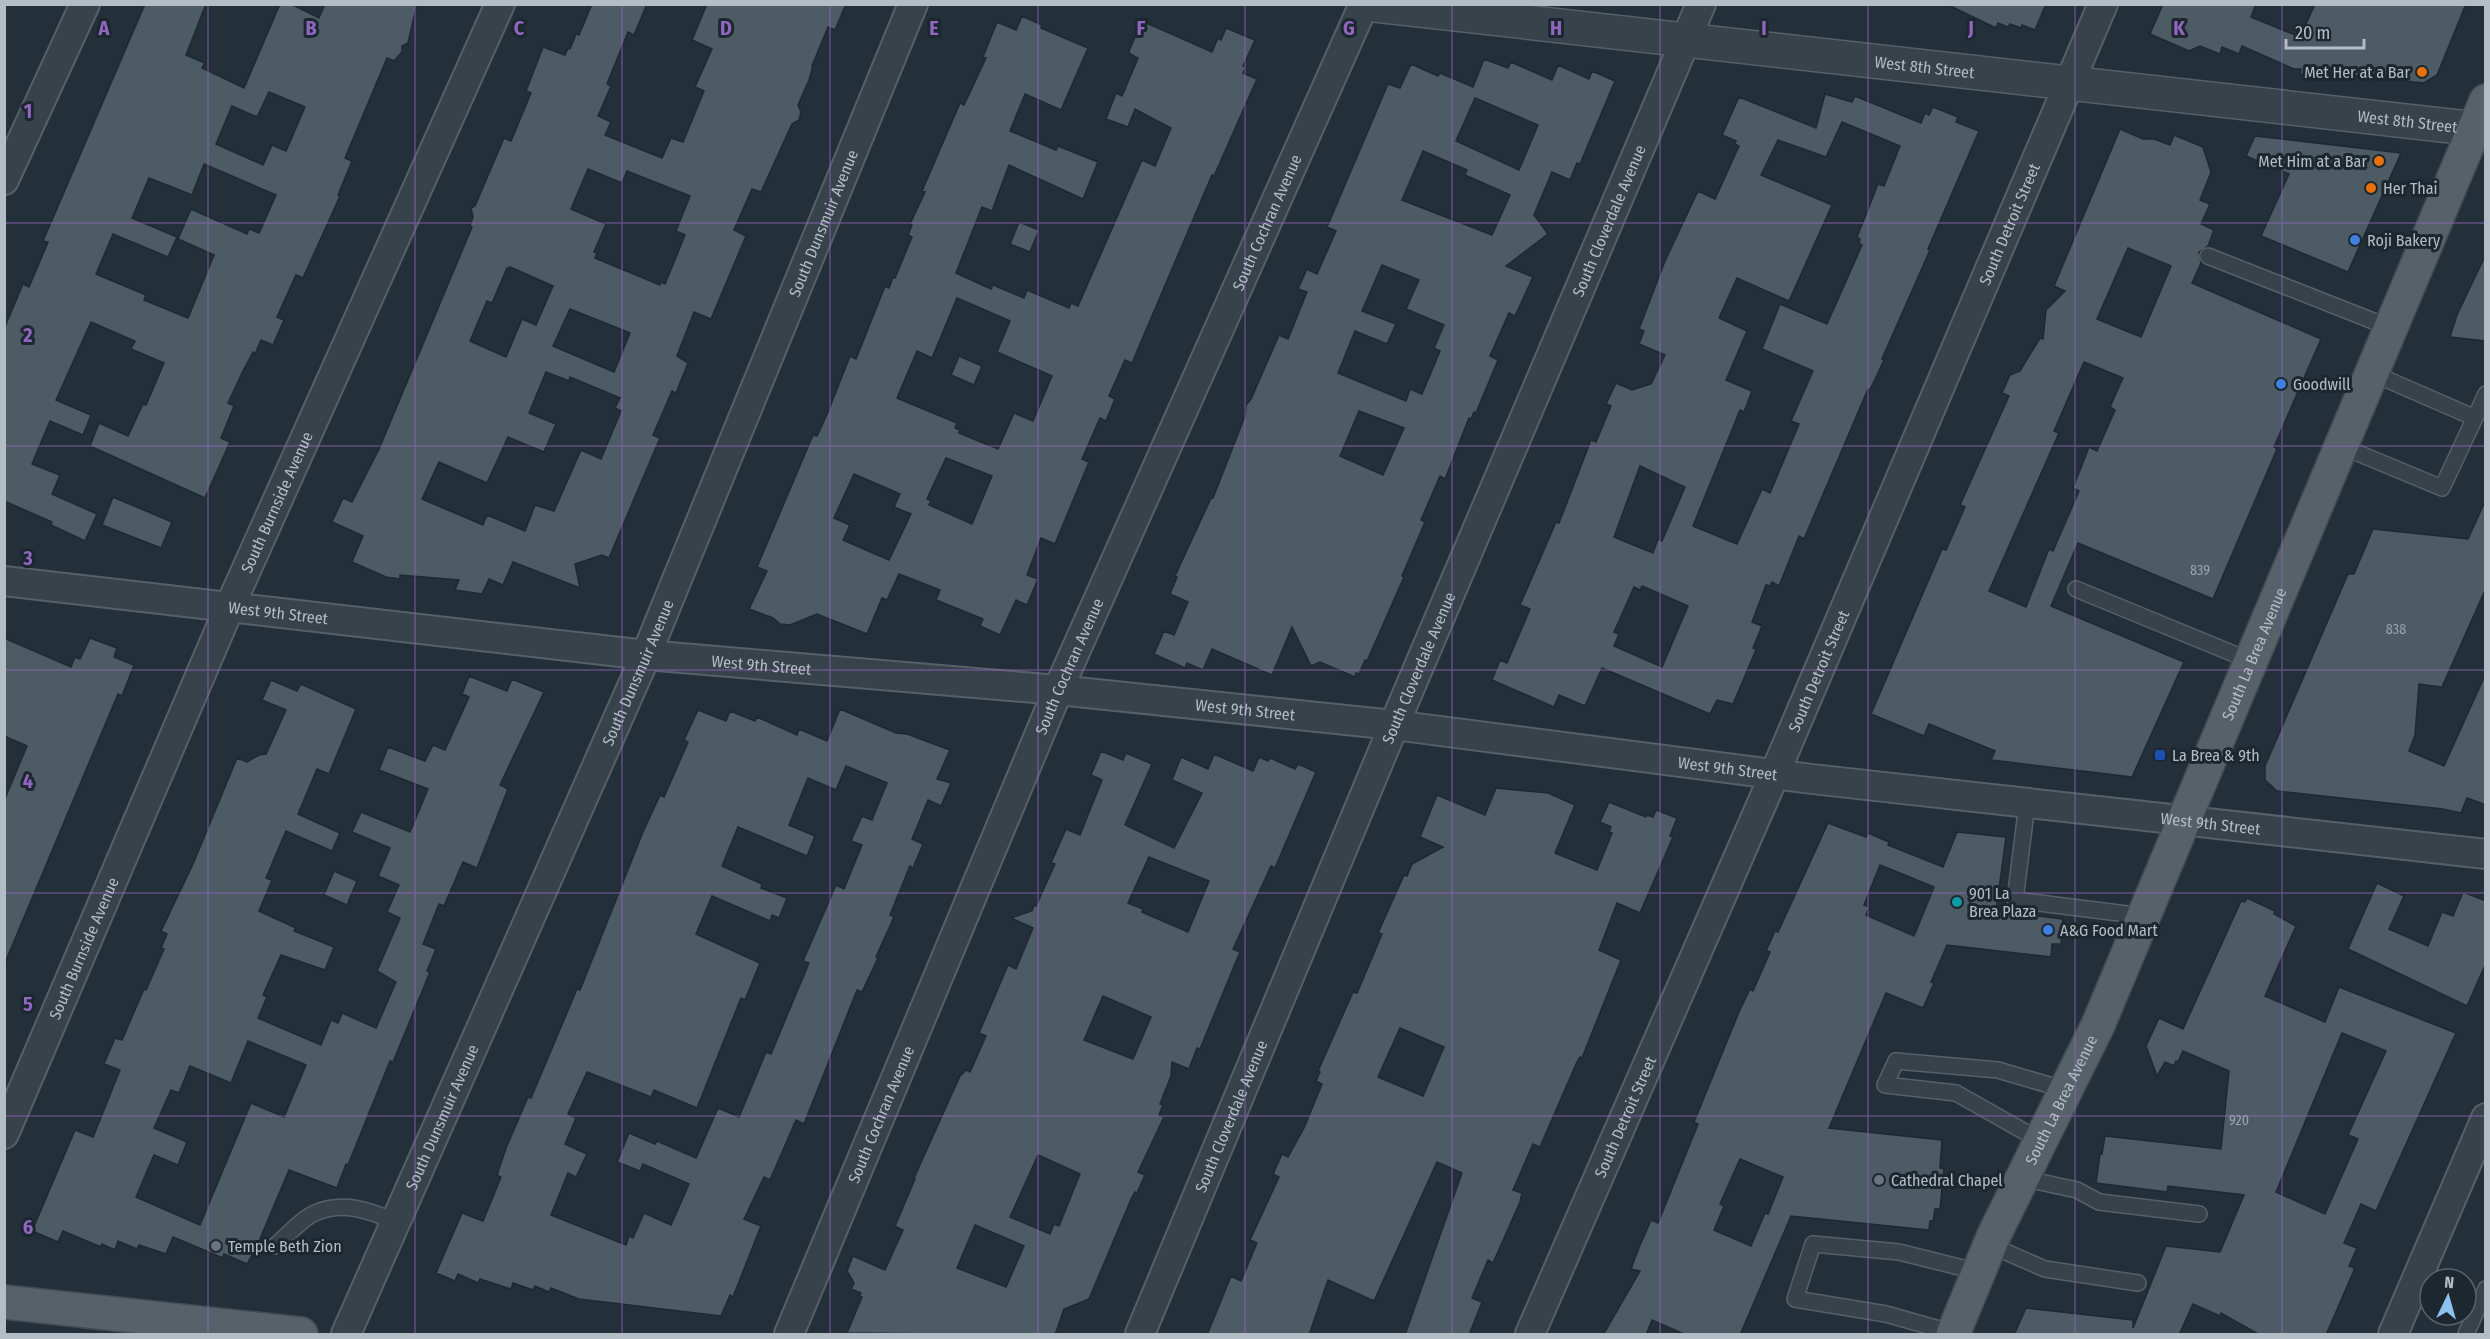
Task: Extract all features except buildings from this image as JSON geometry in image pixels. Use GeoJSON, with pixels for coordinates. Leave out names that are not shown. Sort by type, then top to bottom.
{"type":"FeatureCollection","features":[{"type":"Feature","properties":{"kind":"main road","name":"South La Brea Avenue"},"geometry":{"type":"LineString","coordinates":[[1953,1334],[2022,1178],[2098,1025],[2391,328],[2482,120]]}},
{"type":"Feature","properties":{"kind":"main road"},"geometry":{"type":"LineString","coordinates":[[4,1302],[301,1335]]}},
{"type":"Feature","properties":{"kind":"street"},"geometry":{"type":"LineString","coordinates":[[4,180],[84,4]]}},
{"type":"Feature","properties":{"kind":"street","name":"South Burnside Avenue"},"geometry":{"type":"LineString","coordinates":[[4,1134],[230,606],[500,4]]}},
{"type":"Feature","properties":{"kind":"street","name":"South Dunsmuir Avenue"},"geometry":{"type":"LineString","coordinates":[[346,1335],[646,655],[913,4]]}},
{"type":"Feature","properties":{"kind":"street","name":"West 8th Street"},"geometry":{"type":"LineString","coordinates":[[1365,4],[2069,82],[2482,120]]}},
{"type":"Feature","properties":{"kind":"street","name":"South Cochran Avenue"},"geometry":{"type":"LineString","coordinates":[[789,1335],[1058,690],[1365,4]]}},
{"type":"Feature","properties":{"kind":"street","name":"South Cloverdale Avenue"},"geometry":{"type":"LineString","coordinates":[[1140,1335],[1394,726],[1701,4]]}},
{"type":"Feature","properties":{"kind":"street","name":"South Detroit Street"},"geometry":{"type":"LineString","coordinates":[[1530,1335],[1775,774],[2103,4]]}},
{"type":"Feature","properties":{"kind":"street","name":"West 9th Street"},"geometry":{"type":"LineString","coordinates":[[4,580],[646,655],[1058,690],[1394,726],[2027,804],[2486,854]]}},
{"type":"Feature","properties":{"kind":"street"},"geometry":{"type":"LineString","coordinates":[[2394,1335],[2486,1118]]}},
{"type":"Feature","properties":{"kind":"lane"},"geometry":{"type":"LineString","coordinates":[[2208,256],[2391,328]]}},
{"type":"Feature","properties":{"kind":"lane"},"geometry":{"type":"LineString","coordinates":[[2372,373],[2474,417]]}},
{"type":"Feature","properties":{"kind":"lane"},"geometry":{"type":"LineString","coordinates":[[2341,446],[2442,488],[2486,394]]}},
{"type":"Feature","properties":{"kind":"lane"},"geometry":{"type":"LineString","coordinates":[[2076,588],[2251,661]]}},
{"type":"Feature","properties":{"kind":"lane"},"geometry":{"type":"LineString","coordinates":[[2027,804],[2015,900],[2143,916]]}},
{"type":"Feature","properties":{"kind":"lane"},"geometry":{"type":"LineString","coordinates":[[2041,1141],[1956,1093],[1885,1085],[1896,1061],[1998,1070],[2066,1090]]}},
{"type":"Feature","properties":{"kind":"lane"},"geometry":{"type":"LineString","coordinates":[[2022,1178],[2077,1190],[2099,1202],[2199,1214]]}},
{"type":"Feature","properties":{"kind":"lane"},"geometry":{"type":"LineString","coordinates":[[275,1246],[314,1214],[344,1207],[368,1210],[396,1222]]}},
{"type":"Feature","properties":{"kind":"lane"},"geometry":{"type":"LineString","coordinates":[[1953,1334],[1886,1314],[1795,1299],[1813,1244],[1985,1259],[2138,1283]]}},
{"type":"Feature","properties":{"kind":"lane"},"geometry":{"type":"LineString","coordinates":[[2466,1335],[2486,1289]]}},
{"type":"Feature","properties":{"kind":"place","name":"Met Her at a Bar"},"geometry":{"type":"Point","coordinates":[2422,72]}},
{"type":"Feature","properties":{"kind":"place","name":"Met Him at a Bar"},"geometry":{"type":"Point","coordinates":[2379,161]}},
{"type":"Feature","properties":{"kind":"place","name":"Her Thai"},"geometry":{"type":"Point","coordinates":[2371,188]}},
{"type":"Feature","properties":{"kind":"place","name":"Roji Bakery"},"geometry":{"type":"Point","coordinates":[2355,240]}},
{"type":"Feature","properties":{"kind":"place","name":"Goodwill"},"geometry":{"type":"Point","coordinates":[2281,384]}},
{"type":"Feature","properties":{"kind":"place","name":"La Brea & 9th"},"geometry":{"type":"Point","coordinates":[2160,755]}},
{"type":"Feature","properties":{"kind":"place","name":"901 La Brea Plaza"},"geometry":{"type":"Point","coordinates":[1957,902]}},
{"type":"Feature","properties":{"kind":"place","name":"A&G Food Mart"},"geometry":{"type":"Point","coordinates":[2048,930]}},
{"type":"Feature","properties":{"kind":"place","name":"Cathedral Chapel"},"geometry":{"type":"Point","coordinates":[1879,1180]}},
{"type":"Feature","properties":{"kind":"place","name":"Temple Beth Zion"},"geometry":{"type":"Point","coordinates":[216,1246]}}]}
